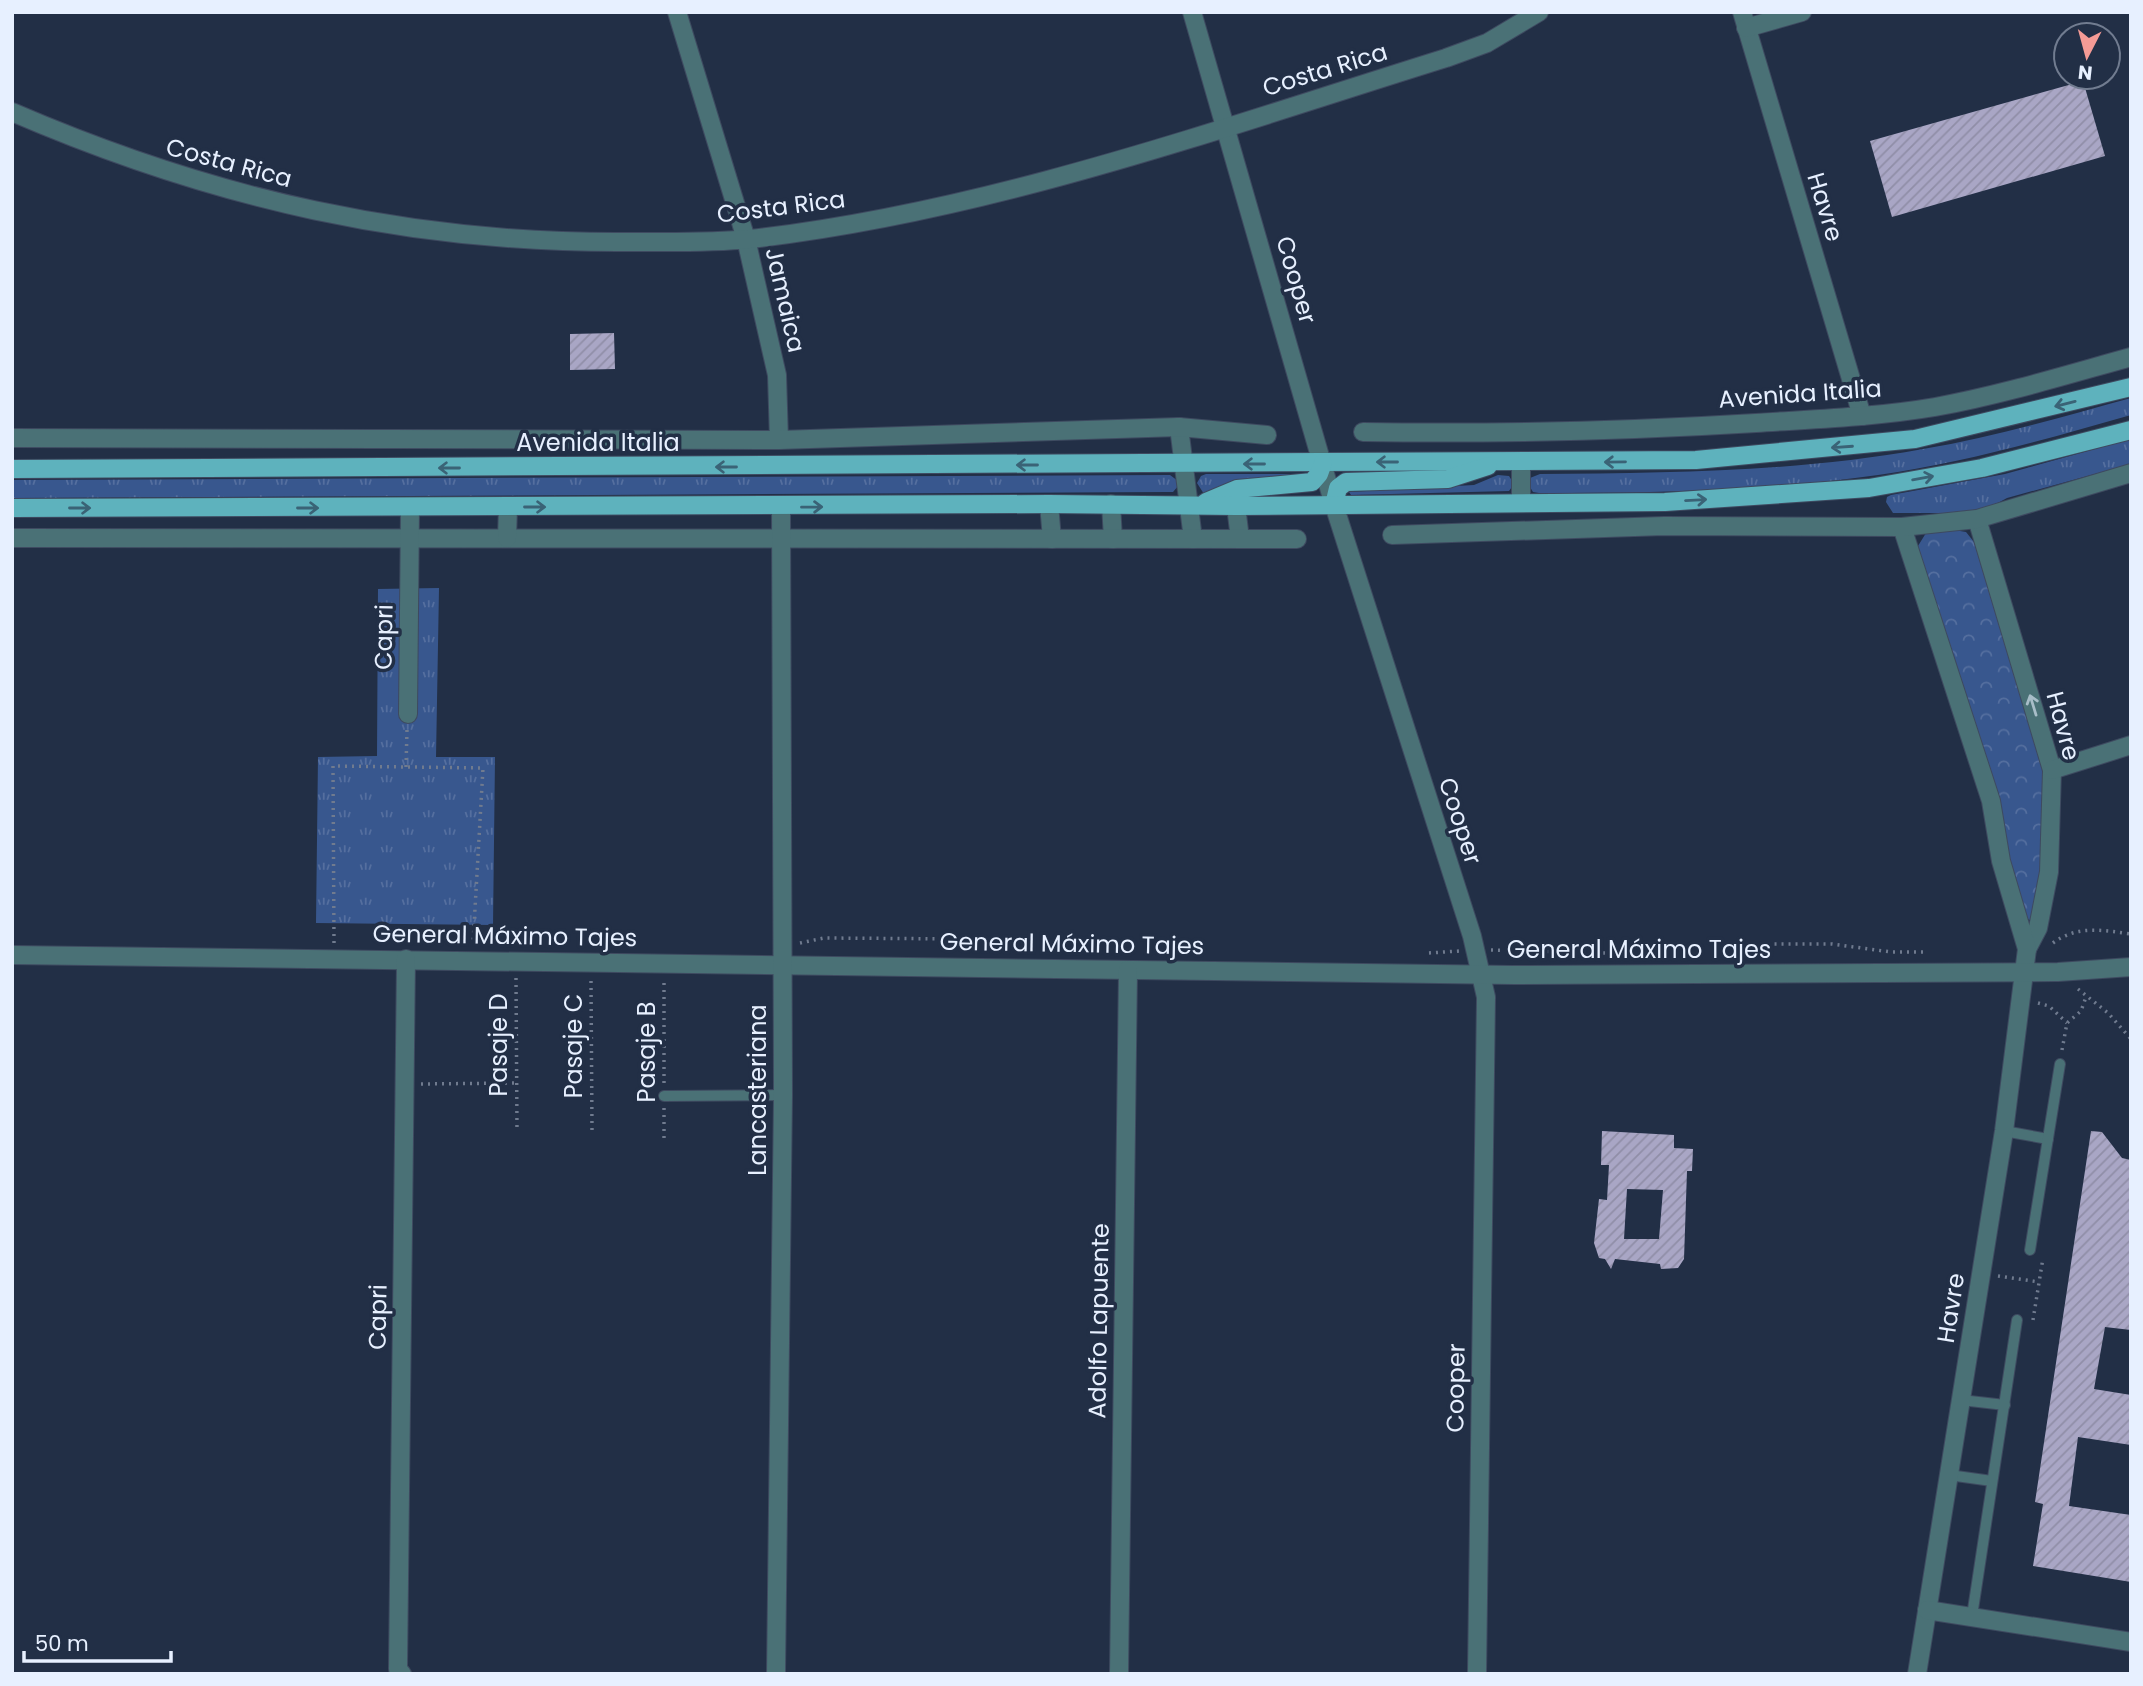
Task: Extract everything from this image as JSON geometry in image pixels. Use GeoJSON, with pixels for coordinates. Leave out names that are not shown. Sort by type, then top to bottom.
{"type":"FeatureCollection","features":[{"type":"Feature","properties":{"kind":"main road","name":"Avenida Italia"},"geometry":{"type":"LineString","coordinates":[[12,469],[1696,460],[1865,446],[1979,426],[2131,387]]}},
{"type":"Feature","properties":{"kind":"main road"},"geometry":{"type":"LineString","coordinates":[[12,508],[1049,504],[1236,506],[1665,502],[1869,488],[1982,468],[2131,430]]}},
{"type":"Feature","properties":{"kind":"main road"},"geometry":{"type":"LineString","coordinates":[[1334,505],[1338,488],[1346,482],[1448,479],[1498,462]]}},
{"type":"Feature","properties":{"kind":"main road"},"geometry":{"type":"LineString","coordinates":[[1189,505],[1237,489],[1312,482],[1323,463]]}},
{"type":"Feature","properties":{"kind":"street","name":"Jamaica"},"geometry":{"type":"LineString","coordinates":[[677,12],[746,239],[777,375],[779,440]]}},
{"type":"Feature","properties":{"kind":"street","name":"Cooper"},"geometry":{"type":"LineString","coordinates":[[1192,12],[1334,505],[1472,936],[1486,997],[1477,1674]]}},
{"type":"Feature","properties":{"kind":"street","name":"Costa Rica"},"geometry":{"type":"LineString","coordinates":[[12,111],[117,155],[226,191],[415,230],[487,239],[569,243],[746,239],[855,224],[1002,191],[1446,58],[1487,43],[1539,12]]}},
{"type":"Feature","properties":{"kind":"street"},"geometry":{"type":"LineString","coordinates":[[1744,20],[1802,12]]}},
{"type":"Feature","properties":{"kind":"street","name":"Havre"},"geometry":{"type":"LineString","coordinates":[[1744,20],[1862,416]]}},
{"type":"Feature","properties":{"kind":"street","name":"Avenida Italia"},"geometry":{"type":"LineString","coordinates":[[1363,432],[1466,434],[1691,427],[1862,416],[1936,407],[2131,357]]}},
{"type":"Feature","properties":{"kind":"street"},"geometry":{"type":"LineString","coordinates":[[1179,427],[1193,539]]}},
{"type":"Feature","properties":{"kind":"street","name":"Avenida Italia"},"geometry":{"type":"LineString","coordinates":[[12,438],[779,440],[1179,427],[1267,435]]}},
{"type":"Feature","properties":{"kind":"street"},"geometry":{"type":"LineString","coordinates":[[1465,462],[1466,434]]}},
{"type":"Feature","properties":{"kind":"street"},"geometry":{"type":"LineString","coordinates":[[1521,462],[1521,503]]}},
{"type":"Feature","properties":{"kind":"street"},"geometry":{"type":"LineString","coordinates":[[1392,535],[1664,526],[1902,527],[1977,519],[2131,473]]}},
{"type":"Feature","properties":{"kind":"street"},"geometry":{"type":"LineString","coordinates":[[1730,499],[1733,525]]}},
{"type":"Feature","properties":{"kind":"street"},"geometry":{"type":"LineString","coordinates":[[1664,526],[1665,502]]}},
{"type":"Feature","properties":{"kind":"street"},"geometry":{"type":"LineString","coordinates":[[1464,531],[1465,503]]}},
{"type":"Feature","properties":{"kind":"street"},"geometry":{"type":"LineString","coordinates":[[1049,504],[1052,539]]}},
{"type":"Feature","properties":{"kind":"street"},"geometry":{"type":"LineString","coordinates":[[1111,504],[1113,539]]}},
{"type":"Feature","properties":{"kind":"street"},"geometry":{"type":"LineString","coordinates":[[1236,506],[1240,539]]}},
{"type":"Feature","properties":{"kind":"street"},"geometry":{"type":"LineString","coordinates":[[508,507],[508,538]]}},
{"type":"Feature","properties":{"kind":"street","name":"Lancasteriana"},"geometry":{"type":"LineString","coordinates":[[776,1674],[783,1095],[782,507]]}},
{"type":"Feature","properties":{"kind":"street","name":"Capri"},"geometry":{"type":"LineString","coordinates":[[408,714],[410,508]]}},
{"type":"Feature","properties":{"kind":"street","name":"Havre"},"geometry":{"type":"LineString","coordinates":[[1977,519],[2052,770],[2049,872],[2038,928],[2027,949]]}},
{"type":"Feature","properties":{"kind":"street","name":"Havre"},"geometry":{"type":"LineString","coordinates":[[1902,527],[1991,802],[2001,860],[2027,949],[2027,971],[2004,1131],[1917,1674]]}},
{"type":"Feature","properties":{"kind":"street"},"geometry":{"type":"LineString","coordinates":[[12,537],[1297,539]]}},
{"type":"Feature","properties":{"kind":"street"},"geometry":{"type":"LineString","coordinates":[[2052,770],[2131,745]]}},
{"type":"Feature","properties":{"kind":"street","name":"General Máximo Tajes"},"geometry":{"type":"LineString","coordinates":[[12,955],[1481,974],[2058,972],[2131,967]]}},
{"type":"Feature","properties":{"kind":"street","name":"Capri"},"geometry":{"type":"LineString","coordinates":[[398,1672],[406,959]]}},
{"type":"Feature","properties":{"kind":"street","name":"Adolfo Lapuente"},"geometry":{"type":"LineString","coordinates":[[1119,1674],[1128,970]]}},
{"type":"Feature","properties":{"kind":"street"},"geometry":{"type":"LineString","coordinates":[[1927,1611],[2131,1642]]}},
{"type":"Feature","properties":{"kind":"lane"},"geometry":{"type":"LineString","coordinates":[[2030,1250],[2060,1064]]}},
{"type":"Feature","properties":{"kind":"lane"},"geometry":{"type":"LineString","coordinates":[[664,1096],[783,1095]]}},
{"type":"Feature","properties":{"kind":"lane"},"geometry":{"type":"LineString","coordinates":[[2004,1131],[2048,1139]]}},
{"type":"Feature","properties":{"kind":"lane"},"geometry":{"type":"LineString","coordinates":[[1972,1616],[2017,1320]]}},
{"type":"Feature","properties":{"kind":"lane"},"geometry":{"type":"LineString","coordinates":[[1961,1400],[2004,1405]]}},
{"type":"Feature","properties":{"kind":"lane"},"geometry":{"type":"LineString","coordinates":[[1950,1475],[1992,1481]]}},
{"type":"Feature","properties":{"kind":"path"},"geometry":{"type":"LineString","coordinates":[[406,767],[408,714]]}},
{"type":"Feature","properties":{"kind":"path"},"geometry":{"type":"LineString","coordinates":[[334,958],[333,766],[483,768],[472,960]]}},
{"type":"Feature","properties":{"kind":"path"},"geometry":{"type":"LineString","coordinates":[[2048,946],[2064,934],[2094,928],[2131,934]]}},
{"type":"Feature","properties":{"kind":"path"},"geometry":{"type":"LineString","coordinates":[[799,944],[824,938],[974,939],[1041,949]]}},
{"type":"Feature","properties":{"kind":"path"},"geometry":{"type":"LineString","coordinates":[[1723,956],[1736,956],[1755,944],[1832,944],[1891,952],[1932,952]]}},
{"type":"Feature","properties":{"kind":"path"},"geometry":{"type":"LineString","coordinates":[[1495,950],[1656,954]]}},
{"type":"Feature","properties":{"kind":"path"},"geometry":{"type":"LineString","coordinates":[[1425,954],[1459,951]]}},
{"type":"Feature","properties":{"kind":"path","name":"Pasaje D"},"geometry":{"type":"LineString","coordinates":[[516,961],[517,1130]]}},
{"type":"Feature","properties":{"kind":"path","name":"Pasaje C"},"geometry":{"type":"LineString","coordinates":[[591,962],[592,1130]]}},
{"type":"Feature","properties":{"kind":"path","name":"Pasaje B"},"geometry":{"type":"LineString","coordinates":[[664,963],[664,1141]]}},
{"type":"Feature","properties":{"kind":"path"},"geometry":{"type":"LineString","coordinates":[[2058,972],[2108,1013],[2131,1039]]}},
{"type":"Feature","properties":{"kind":"path"},"geometry":{"type":"LineString","coordinates":[[2060,1064],[2067,1023],[2081,1011],[2086,997]]}},
{"type":"Feature","properties":{"kind":"path"},"geometry":{"type":"LineString","coordinates":[[2022,1001],[2049,1006],[2067,1023]]}},
{"type":"Feature","properties":{"kind":"path"},"geometry":{"type":"LineString","coordinates":[[405,1084],[517,1083]]}},
{"type":"Feature","properties":{"kind":"path"},"geometry":{"type":"LineString","coordinates":[[2017,1320],[2032,1322],[2044,1252],[2030,1250]]}},
{"type":"Feature","properties":{"kind":"path"},"geometry":{"type":"LineString","coordinates":[[1982,1273],[2039,1283]]}},
{"type":"Feature","properties":{"kind":"green space"},"geometry":{"type":"Polygon","coordinates":[[[2131,398],[2131,415],[1974,457],[1878,475],[1751,488],[1623,492],[1539,493],[1533,492],[1527,482],[1540,474],[1733,470],[1876,457],[1975,439],[2131,398]]]}},
{"type":"Feature","properties":{"kind":"green space"},"geometry":{"type":"Polygon","coordinates":[[[2131,439],[2131,464],[2007,498],[1980,509],[1952,513],[1893,513],[1886,502],[1891,495],[2005,474],[2131,439]]]}},
{"type":"Feature","properties":{"kind":"green space"},"geometry":{"type":"Polygon","coordinates":[[[1304,474],[1204,494],[1197,483],[1201,476],[1304,474]]]}},
{"type":"Feature","properties":{"kind":"green space"},"geometry":{"type":"Polygon","coordinates":[[[1170,475],[1178,481],[1173,492],[12,498],[12,480],[1170,475]]]}},
{"type":"Feature","properties":{"kind":"green space"},"geometry":{"type":"Polygon","coordinates":[[[1498,475],[1509,476],[1514,484],[1509,491],[1351,495],[1349,492],[1474,485],[1498,475]]]}},
{"type":"Feature","properties":{"kind":"green space"},"geometry":{"type":"Polygon","coordinates":[[[1948,529],[1966,532],[1974,542],[2043,771],[2041,873],[2032,919],[2029,920],[2020,910],[1997,798],[1918,546],[1926,533],[1948,529]]]}},
{"type":"Feature","properties":{"kind":"green space"},"geometry":{"type":"Polygon","coordinates":[[[439,588],[436,757],[495,757],[493,925],[316,923],[318,757],[377,756],[378,589],[439,588]]]}},
{"type":"Feature","properties":{"kind":"building"},"geometry":{"type":"Polygon","coordinates":[[[2052,90],[2086,91],[2105,156],[1892,217],[1870,141],[2052,90]]]}},
{"type":"Feature","properties":{"kind":"building"},"geometry":{"type":"Polygon","coordinates":[[[614,333],[615,369],[570,370],[570,334],[614,333]]]}},
{"type":"Feature","properties":{"kind":"building"},"geometry":{"type":"Polygon","coordinates":[[[1602,1131],[1674,1135],[1674,1148],[1693,1149],[1692,1171],[1687,1171],[1684,1259],[1678,1268],[1661,1269],[1660,1264],[1615,1259],[1611,1269],[1605,1259],[1599,1258],[1594,1243],[1599,1199],[1607,1200],[1609,1165],[1601,1165],[1602,1131]],[[1627,1189],[1624,1239],[1659,1239],[1663,1190],[1627,1189]]]}},
{"type":"Feature","properties":{"kind":"building"},"geometry":{"type":"Polygon","coordinates":[[[2091,1131],[2102,1132],[2122,1158],[2131,1160],[2131,1330],[2105,1327],[2094,1389],[2131,1395],[2131,1445],[2078,1437],[2069,1506],[2131,1515],[2131,1582],[2033,1566],[2043,1504],[2035,1502],[2091,1131]]]}}]}
